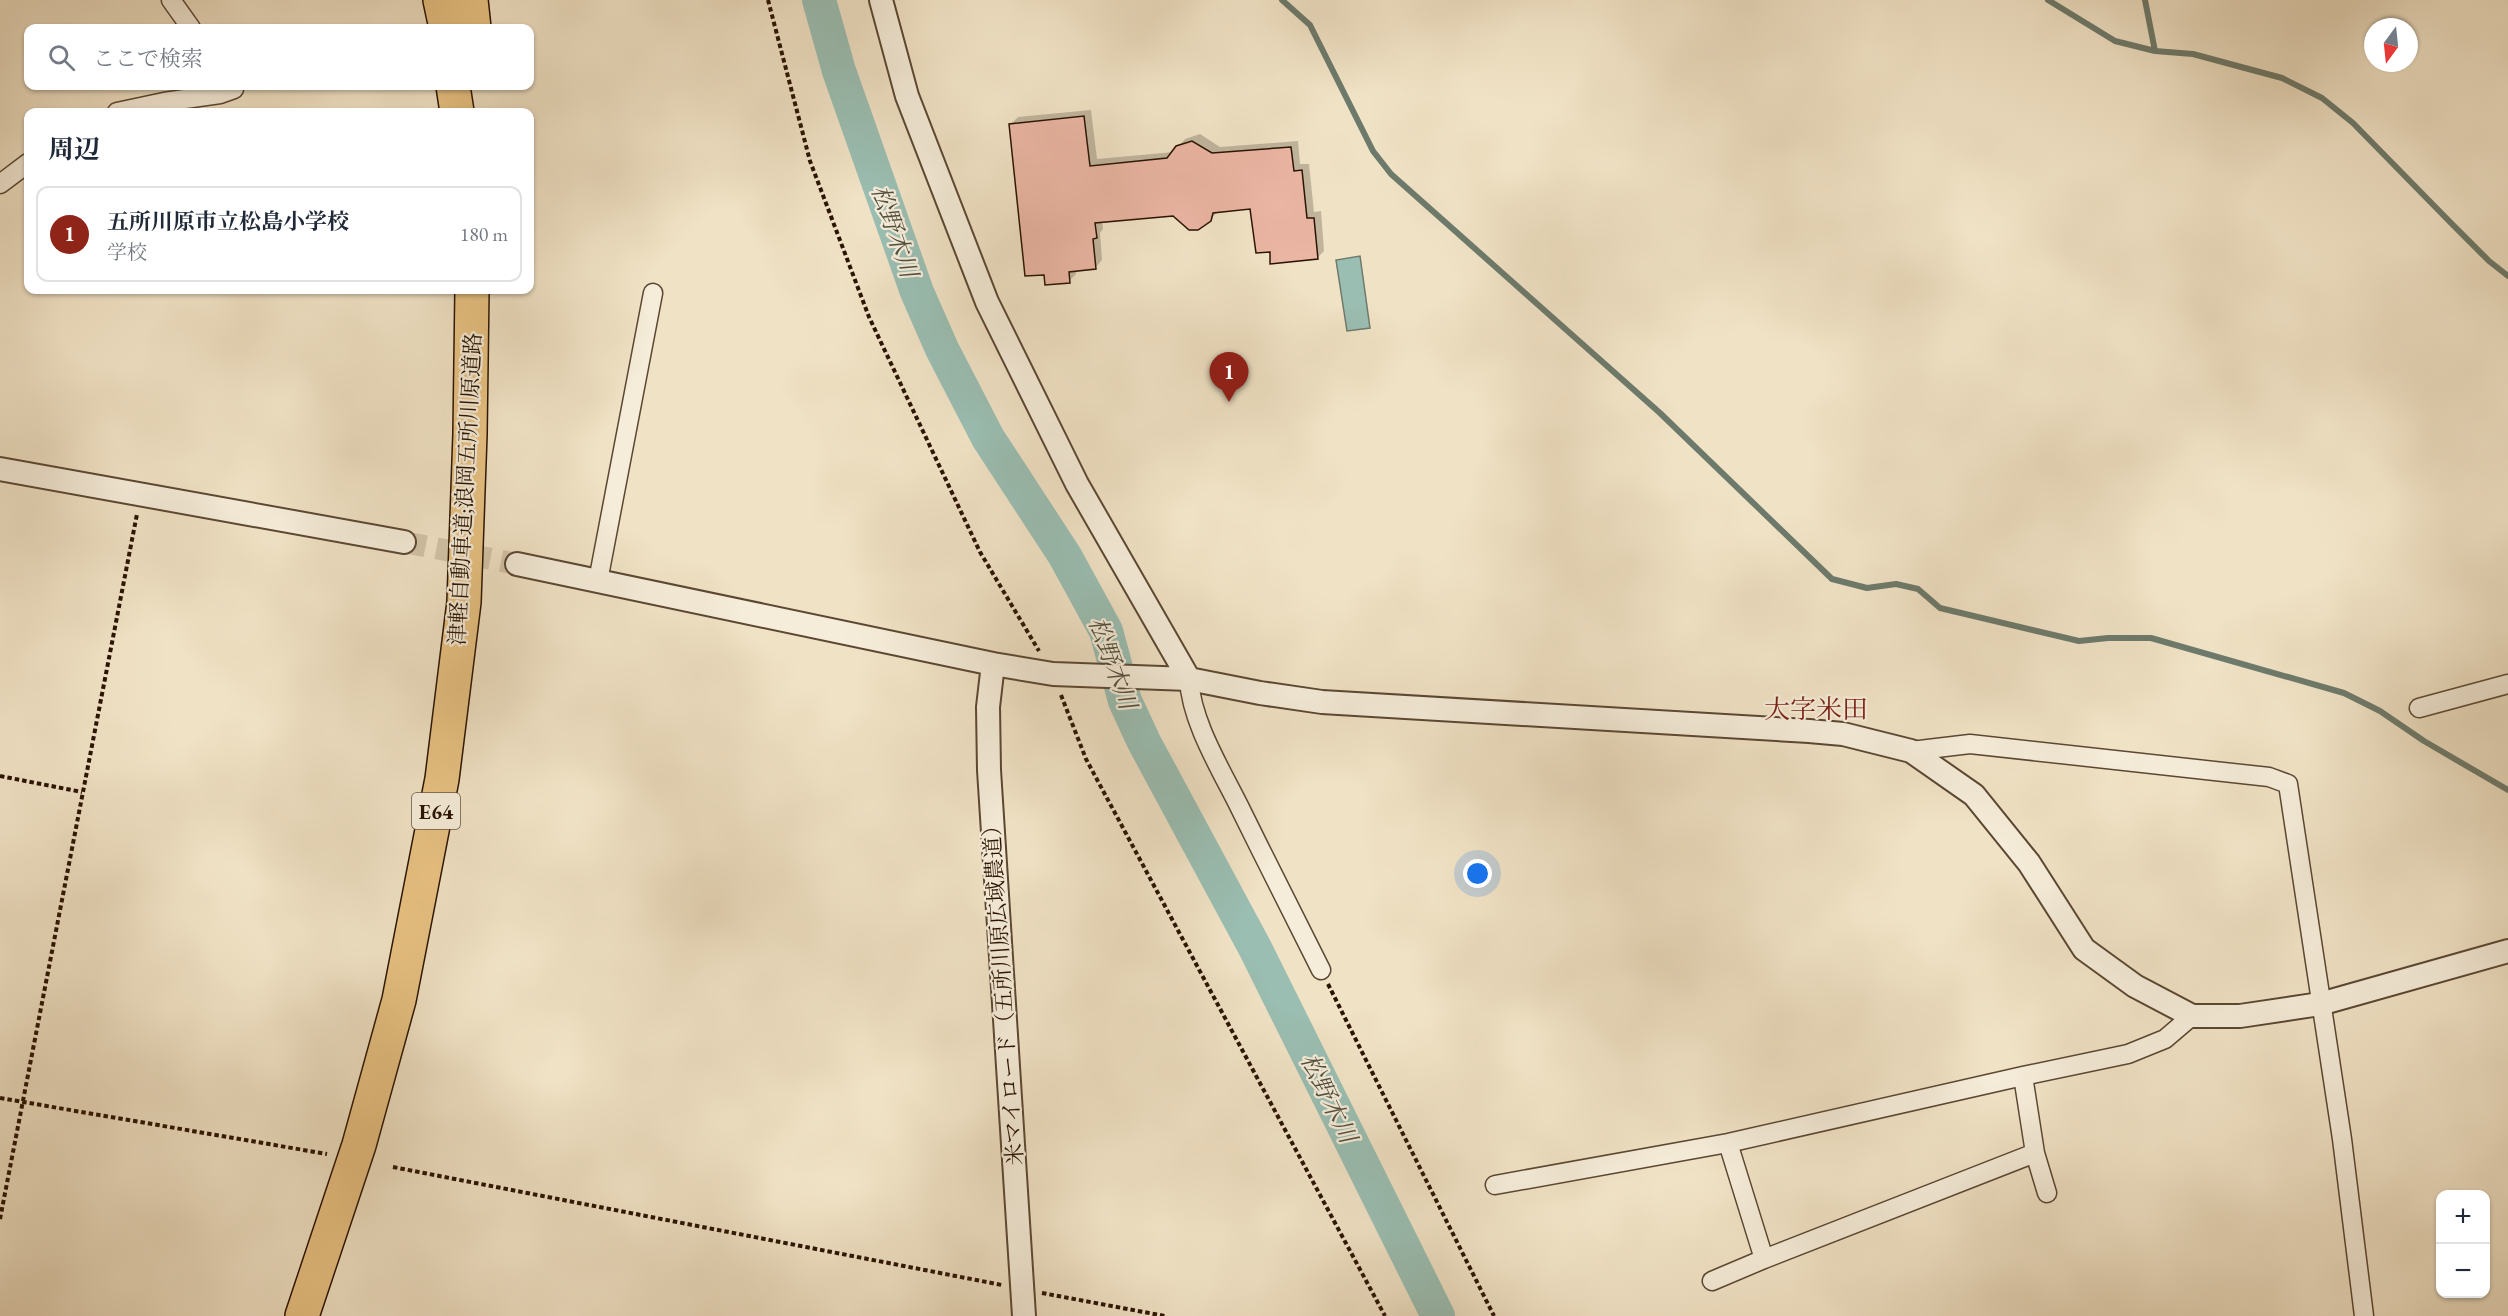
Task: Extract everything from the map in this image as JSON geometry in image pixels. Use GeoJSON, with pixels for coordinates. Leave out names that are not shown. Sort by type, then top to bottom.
{"type":"FeatureCollection","features":[{"type":"Feature","properties":{"kind":"highway"},"geometry":{"type":"LineString","coordinates":[[440,0],[445,24]]}},
{"type":"Feature","properties":{"kind":"highway"},"geometry":{"type":"LineString","coordinates":[[453,0],[456,24]]}},
{"type":"Feature","properties":{"kind":"highway"},"geometry":{"type":"LineString","coordinates":[[471,0],[474,24]]}},
{"type":"Feature","properties":{"kind":"highway"},"geometry":{"type":"LineString","coordinates":[[454,90],[456,108]]}},
{"type":"Feature","properties":{"kind":"highway"},"geometry":{"type":"LineString","coordinates":[[462,90],[464,108]]}},
{"type":"Feature","properties":{"kind":"highway"},"geometry":{"type":"LineString","coordinates":[[475,90],[476,108]]}},
{"type":"Feature","properties":{"kind":"highway","name":"津軽自動車道;浪岡五所川原道路"},"geometry":{"type":"LineString","coordinates":[[302,1316],[359,1145],[399,1000],[442,779],[464,602],[472,294]]}},
{"type":"Feature","properties":{"kind":"street"},"geometry":{"type":"LineString","coordinates":[[171,0],[188,24]]}},
{"type":"Feature","properties":{"kind":"street"},"geometry":{"type":"LineString","coordinates":[[881,0],[907,96],[987,302],[1077,484],[1189,679],[1190,697],[1208,743],[1321,970]]}},
{"type":"Feature","properties":{"kind":"street"},"geometry":{"type":"LineString","coordinates":[[136,108],[220,94],[231,90]]}},
{"type":"Feature","properties":{"kind":"street"},"geometry":{"type":"LineString","coordinates":[[0,184],[24,166]]}},
{"type":"Feature","properties":{"kind":"street"},"geometry":{"type":"LineString","coordinates":[[598,581],[653,293]]}},
{"type":"Feature","properties":{"kind":"street"},"geometry":{"type":"LineString","coordinates":[[0,469],[404,542]]}},
{"type":"Feature","properties":{"kind":"street"},"geometry":{"type":"LineString","coordinates":[[517,564],[993,664],[1061,674],[1189,679],[1270,695],[1322,702],[1843,734],[1911,751],[1970,744],[2270,777],[2288,784],[2342,1139],[2364,1316]]}},
{"type":"Feature","properties":{"kind":"street","name":"米マイロード（五所川原広域農道）"},"geometry":{"type":"LineString","coordinates":[[993,664],[988,707],[989,770],[1024,1316]]}},
{"type":"Feature","properties":{"kind":"street"},"geometry":{"type":"LineString","coordinates":[[2418,708],[2508,684]]}},
{"type":"Feature","properties":{"kind":"street"},"geometry":{"type":"LineString","coordinates":[[1911,751],[1974,795],[2029,863],[2084,949],[2135,986],[2192,1016],[2240,1016],[2320,1004],[2508,951]]}},
{"type":"Feature","properties":{"kind":"street"},"geometry":{"type":"LineString","coordinates":[[1495,1185],[1728,1143],[2128,1054],[2165,1039],[2192,1016]]}},
{"type":"Feature","properties":{"kind":"street"},"geometry":{"type":"LineString","coordinates":[[2023,1076],[2035,1153],[2047,1193]]}},
{"type":"Feature","properties":{"kind":"street"},"geometry":{"type":"LineString","coordinates":[[1728,1143],[1764,1259]]}},
{"type":"Feature","properties":{"kind":"street"},"geometry":{"type":"LineString","coordinates":[[1712,1281],[2035,1153]]}},
{"type":"Feature","properties":{"kind":"path"},"geometry":{"type":"LineString","coordinates":[[768,0],[810,161],[869,317],[980,552],[1061,674],[1086,759],[1385,1316]]}},
{"type":"Feature","properties":{"kind":"path"},"geometry":{"type":"LineString","coordinates":[[0,1219],[141,495]]}},
{"type":"Feature","properties":{"kind":"path"},"geometry":{"type":"LineString","coordinates":[[0,776],[82,792]]}},
{"type":"Feature","properties":{"kind":"path"},"geometry":{"type":"LineString","coordinates":[[1321,970],[1494,1316]]}},
{"type":"Feature","properties":{"kind":"path"},"geometry":{"type":"LineString","coordinates":[[0,1098],[327,1154]]}},
{"type":"Feature","properties":{"kind":"path"},"geometry":{"type":"LineString","coordinates":[[393,1167],[1165,1316]]}},
{"type":"Feature","properties":{"kind":"water"},"geometry":{"type":"Polygon","coordinates":[[[1360,256],[1370,328],[1347,331],[1336,260],[1360,256]]]}},
{"type":"Feature","properties":{"kind":"building"},"geometry":{"type":"Polygon","coordinates":[[[1084,116],[1090,166],[1167,158],[1176,146],[1192,141],[1212,153],[1291,147],[1294,171],[1302,170],[1307,218],[1314,218],[1318,259],[1270,264],[1270,252],[1256,253],[1250,209],[1213,213],[1211,221],[1198,230],[1189,230],[1173,216],[1095,223],[1097,238],[1093,239],[1096,269],[1069,272],[1070,283],[1045,285],[1044,275],[1025,276],[1009,124],[1084,116]]]}},
{"type":"Feature","properties":{"kind":"waterway","name":"松野木川"},"geometry":{"type":"LineString","coordinates":[[819,0],[839,71],[917,292],[942,349],[988,438],[1065,556],[1106,631],[1125,701],[1144,742],[1255,948],[1438,1316]]}},
{"type":"Feature","properties":{"kind":"waterway"},"geometry":{"type":"LineString","coordinates":[[1282,0],[1310,25],[1373,151],[1391,174],[1660,413],[1832,579],[1867,588],[1896,584],[1918,589],[1940,608],[2079,641],[2151,638],[2344,693],[2380,711],[2424,741],[2508,790]]}},
{"type":"Feature","properties":{"kind":"waterway"},"geometry":{"type":"LineString","coordinates":[[2048,0],[2115,41],[2155,51],[2193,54],[2282,78],[2322,98],[2353,123],[2489,261],[2508,276]]}},
{"type":"Feature","properties":{"kind":"waterway"},"geometry":{"type":"LineString","coordinates":[[2145,0],[2155,51]]}},
{"type":"Feature","properties":{"kind":"tunnel"},"geometry":{"type":"LineString","coordinates":[[404,542],[517,564]]}},
{"type":"Feature","properties":{"kind":"place","name":"五所川原市立松島小学校"},"geometry":{"type":"Point","coordinates":[1229,402]}},
{"type":"Feature","properties":{"kind":"district","name":"大字米田"},"geometry":{"type":"Point","coordinates":[1816,709]}}]}
